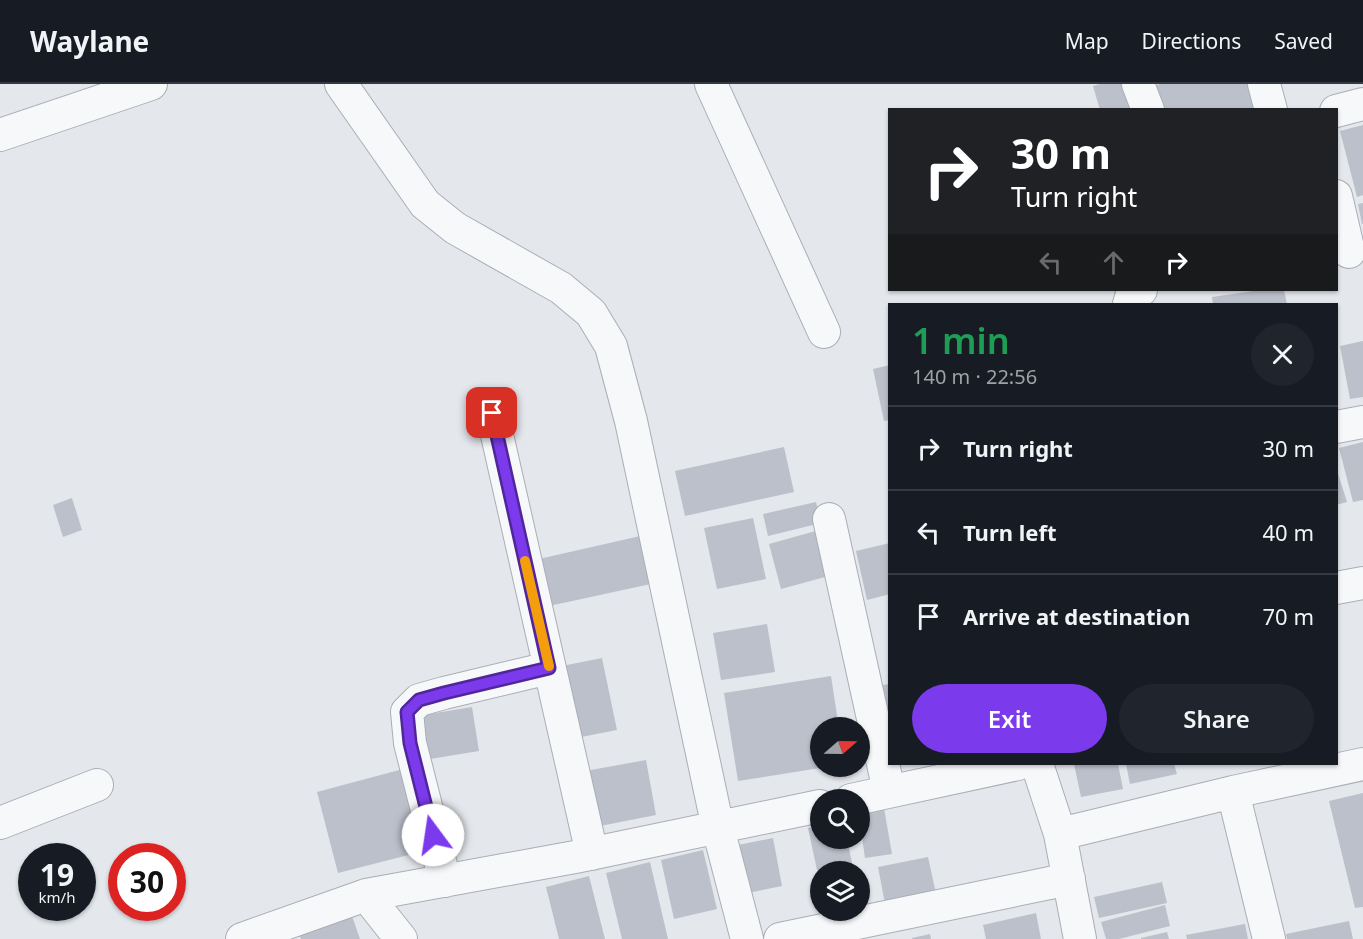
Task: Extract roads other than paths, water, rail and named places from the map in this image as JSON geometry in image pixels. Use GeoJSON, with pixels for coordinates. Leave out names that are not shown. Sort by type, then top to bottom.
{"type":"FeatureCollection","features":[{"type":"Feature","properties":{"kind":"street"},"geometry":{"type":"LineString","coordinates":[[0,135],[151,84]]}},
{"type":"Feature","properties":{"kind":"street"},"geometry":{"type":"LineString","coordinates":[[341,84],[425,204],[455,228],[561,288],[591,313],[611,346],[631,421],[718,828],[747,939]]}},
{"type":"Feature","properties":{"kind":"street"},"geometry":{"type":"LineString","coordinates":[[711,84],[824,332]]}},
{"type":"Feature","properties":{"kind":"street"},"geometry":{"type":"LineString","coordinates":[[1138,84],[1147,108]]}},
{"type":"Feature","properties":{"kind":"street"},"geometry":{"type":"LineString","coordinates":[[1264,84],[1270,108]]}},
{"type":"Feature","properties":{"kind":"street"},"geometry":{"type":"LineString","coordinates":[[1338,110],[1363,104]]}},
{"type":"Feature","properties":{"kind":"street"},"geometry":{"type":"LineString","coordinates":[[1338,204],[1350,252]]}},
{"type":"Feature","properties":{"kind":"street"},"geometry":{"type":"LineString","coordinates":[[1129,303],[1132,294],[1140,291]]}},
{"type":"Feature","properties":{"kind":"street"},"geometry":{"type":"LineString","coordinates":[[492,413],[592,854]]}},
{"type":"Feature","properties":{"kind":"street"},"geometry":{"type":"LineString","coordinates":[[1338,427],[1363,422]]}},
{"type":"Feature","properties":{"kind":"street"},"geometry":{"type":"LineString","coordinates":[[829,519],[889,791]]}},
{"type":"Feature","properties":{"kind":"street"},"geometry":{"type":"LineString","coordinates":[[1338,588],[1363,583]]}},
{"type":"Feature","properties":{"kind":"street"},"geometry":{"type":"LineString","coordinates":[[445,881],[410,743],[407,712],[419,700],[549,668]]}},
{"type":"Feature","properties":{"kind":"street"},"geometry":{"type":"LineString","coordinates":[[1060,834],[1233,792],[1363,764]]}},
{"type":"Feature","properties":{"kind":"street"},"geometry":{"type":"LineString","coordinates":[[870,796],[1013,765]]}},
{"type":"Feature","properties":{"kind":"street"},"geometry":{"type":"LineString","coordinates":[[1037,765],[1060,834],[1080,939]]}},
{"type":"Feature","properties":{"kind":"street"},"geometry":{"type":"LineString","coordinates":[[0,823],[97,785]]}},
{"type":"Feature","properties":{"kind":"street"},"geometry":{"type":"LineString","coordinates":[[1233,792],[1269,939]]}},
{"type":"Feature","properties":{"kind":"street"},"geometry":{"type":"LineString","coordinates":[[242,939],[366,895],[592,854],[810,808]]}},
{"type":"Feature","properties":{"kind":"street"},"geometry":{"type":"LineString","coordinates":[[780,939],[1069,879]]}},
{"type":"Feature","properties":{"kind":"street"},"geometry":{"type":"LineString","coordinates":[[366,895],[401,939]]}}]}
